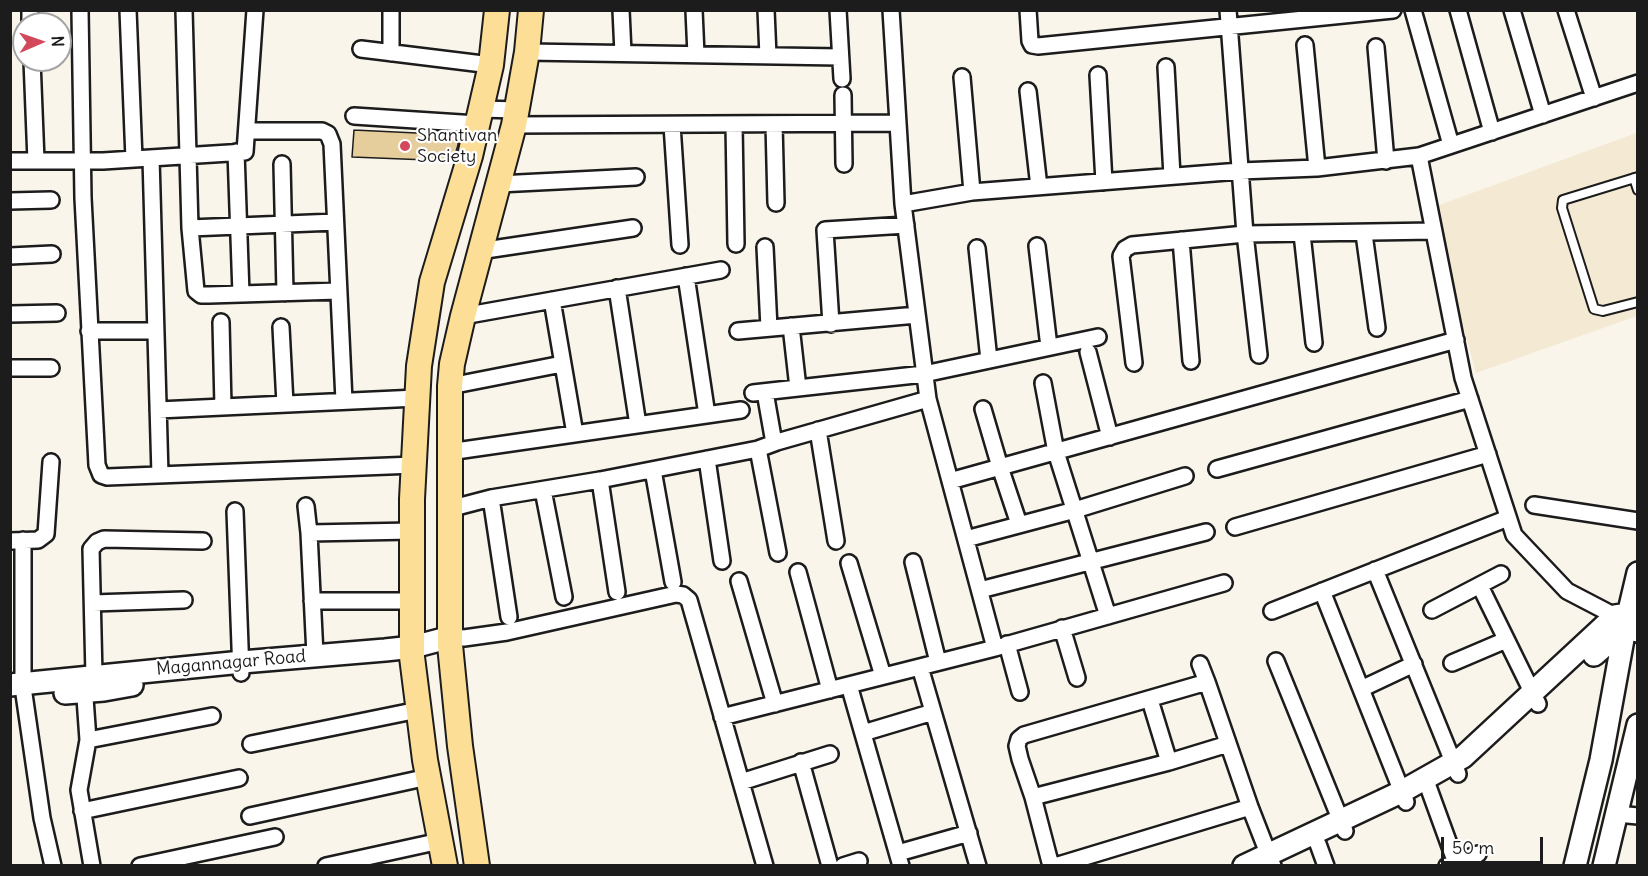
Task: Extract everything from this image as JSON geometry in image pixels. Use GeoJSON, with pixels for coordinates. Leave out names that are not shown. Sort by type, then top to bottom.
{"type":"FeatureCollection","features":[{"type":"Feature","properties":{"kind":"main road"},"geometry":{"type":"LineString","coordinates":[[445,866],[428,777],[412,652],[412,531],[418,366],[432,282],[470,156],[491,65],[496,10]]}},
{"type":"Feature","properties":{"kind":"main road"},"geometry":{"type":"LineString","coordinates":[[477,866],[460,746],[449,509],[450,386],[452,364],[479,251],[516,118],[528,52],[531,10]]}},
{"type":"Feature","properties":{"kind":"street"},"geometry":{"type":"LineString","coordinates":[[80,10],[83,198],[89,331],[97,465],[101,475],[107,477],[414,465]]}},
{"type":"Feature","properties":{"kind":"street"},"geometry":{"type":"LineString","coordinates":[[128,10],[134,159]]}},
{"type":"Feature","properties":{"kind":"street"},"geometry":{"type":"LineString","coordinates":[[184,10],[190,228],[196,291],[201,295],[338,291]]}},
{"type":"Feature","properties":{"kind":"street"},"geometry":{"type":"LineString","coordinates":[[10,161],[84,161],[245,152],[255,10]]}},
{"type":"Feature","properties":{"kind":"street"},"geometry":{"type":"LineString","coordinates":[[391,10],[391,53]]}},
{"type":"Feature","properties":{"kind":"street"},"geometry":{"type":"LineString","coordinates":[[621,10],[623,53]]}},
{"type":"Feature","properties":{"kind":"street"},"geometry":{"type":"LineString","coordinates":[[694,10],[696,55]]}},
{"type":"Feature","properties":{"kind":"street"},"geometry":{"type":"LineString","coordinates":[[766,10],[768,56]]}},
{"type":"Feature","properties":{"kind":"street"},"geometry":{"type":"LineString","coordinates":[[838,10],[844,164]]}},
{"type":"Feature","properties":{"kind":"street"},"geometry":{"type":"LineString","coordinates":[[891,10],[903,204],[927,399],[980,590],[1020,692]]}},
{"type":"Feature","properties":{"kind":"street"},"geometry":{"type":"LineString","coordinates":[[1028,10],[1030,41],[1032,45],[1038,46],[1393,10]]}},
{"type":"Feature","properties":{"kind":"street"},"geometry":{"type":"LineString","coordinates":[[1228,10],[1245,234],[1260,355]]}},
{"type":"Feature","properties":{"kind":"street"},"geometry":{"type":"LineString","coordinates":[[1413,10],[1451,145]]}},
{"type":"Feature","properties":{"kind":"street"},"geometry":{"type":"LineString","coordinates":[[1458,10],[1492,132]]}},
{"type":"Feature","properties":{"kind":"street"},"geometry":{"type":"LineString","coordinates":[[1512,10],[1543,115]]}},
{"type":"Feature","properties":{"kind":"street"},"geometry":{"type":"LineString","coordinates":[[1566,10],[1594,98]]}},
{"type":"Feature","properties":{"kind":"street"},"geometry":{"type":"LineString","coordinates":[[1305,45],[1317,168]]}},
{"type":"Feature","properties":{"kind":"street"},"geometry":{"type":"LineString","coordinates":[[1376,47],[1386,161]]}},
{"type":"Feature","properties":{"kind":"street"},"geometry":{"type":"LineString","coordinates":[[361,49],[491,65]]}},
{"type":"Feature","properties":{"kind":"street"},"geometry":{"type":"LineString","coordinates":[[528,52],[840,57]]}},
{"type":"Feature","properties":{"kind":"street"},"geometry":{"type":"LineString","coordinates":[[1166,67],[1172,176]]}},
{"type":"Feature","properties":{"kind":"street"},"geometry":{"type":"LineString","coordinates":[[32,72],[36,161]]}},
{"type":"Feature","properties":{"kind":"street"},"geometry":{"type":"LineString","coordinates":[[1098,75],[1104,182]]}},
{"type":"Feature","properties":{"kind":"street"},"geometry":{"type":"LineString","coordinates":[[962,77],[972,192]]}},
{"type":"Feature","properties":{"kind":"street"},"geometry":{"type":"LineString","coordinates":[[903,204],[972,192],[1240,171],[1317,168],[1419,156],[1638,83]]}},
{"type":"Feature","properties":{"kind":"street"},"geometry":{"type":"LineString","coordinates":[[1028,91],[1039,187]]}},
{"type":"Feature","properties":{"kind":"street"},"geometry":{"type":"LineString","coordinates":[[354,116],[479,116],[672,124],[898,123]]}},
{"type":"Feature","properties":{"kind":"street"},"geometry":{"type":"LineString","coordinates":[[672,124],[680,245]]}},
{"type":"Feature","properties":{"kind":"street"},"geometry":{"type":"LineString","coordinates":[[734,124],[736,244]]}},
{"type":"Feature","properties":{"kind":"street"},"geometry":{"type":"LineString","coordinates":[[774,124],[776,203]]}},
{"type":"Feature","properties":{"kind":"street"},"geometry":{"type":"LineString","coordinates":[[247,131],[322,131],[328,134],[332,144],[344,401]]}},
{"type":"Feature","properties":{"kind":"street"},"geometry":{"type":"LineString","coordinates":[[236,152],[241,294]]}},
{"type":"Feature","properties":{"kind":"street"},"geometry":{"type":"LineString","coordinates":[[1419,156],[1464,378],[1514,535],[1567,591],[1629,621]]}},
{"type":"Feature","properties":{"kind":"street"},"geometry":{"type":"LineString","coordinates":[[151,158],[160,475]]}},
{"type":"Feature","properties":{"kind":"street"},"geometry":{"type":"LineString","coordinates":[[282,164],[285,293]]}},
{"type":"Feature","properties":{"kind":"street"},"geometry":{"type":"LineString","coordinates":[[498,184],[636,177]]}},
{"type":"Feature","properties":{"kind":"street"},"geometry":{"type":"LineString","coordinates":[[10,201],[51,200]]}},
{"type":"Feature","properties":{"kind":"street"},"geometry":{"type":"LineString","coordinates":[[190,228],[335,222]]}},
{"type":"Feature","properties":{"kind":"street"},"geometry":{"type":"LineString","coordinates":[[831,324],[825,230],[906,225]]}},
{"type":"Feature","properties":{"kind":"street"},"geometry":{"type":"LineString","coordinates":[[479,251],[633,228]]}},
{"type":"Feature","properties":{"kind":"street"},"geometry":{"type":"LineString","coordinates":[[1134,363],[1121,256],[1125,249],[1132,245],[1245,234],[1364,234],[1434,231]]}},
{"type":"Feature","properties":{"kind":"street"},"geometry":{"type":"LineString","coordinates":[[1302,234],[1314,343]]}},
{"type":"Feature","properties":{"kind":"street"},"geometry":{"type":"LineString","coordinates":[[1364,234],[1377,328]]}},
{"type":"Feature","properties":{"kind":"street"},"geometry":{"type":"LineString","coordinates":[[1181,240],[1191,361]]}},
{"type":"Feature","properties":{"kind":"street"},"geometry":{"type":"LineString","coordinates":[[1037,246],[1049,347]]}},
{"type":"Feature","properties":{"kind":"street"},"geometry":{"type":"LineString","coordinates":[[765,247],[769,328]]}},
{"type":"Feature","properties":{"kind":"street"},"geometry":{"type":"LineString","coordinates":[[977,248],[989,360]]}},
{"type":"Feature","properties":{"kind":"street"},"geometry":{"type":"LineString","coordinates":[[10,256],[52,254]]}},
{"type":"Feature","properties":{"kind":"street"},"geometry":{"type":"LineString","coordinates":[[463,316],[721,270]]}},
{"type":"Feature","properties":{"kind":"street"},"geometry":{"type":"LineString","coordinates":[[686,276],[707,415]]}},
{"type":"Feature","properties":{"kind":"street"},"geometry":{"type":"LineString","coordinates":[[617,288],[638,425]]}},
{"type":"Feature","properties":{"kind":"street"},"geometry":{"type":"LineString","coordinates":[[552,300],[575,434]]}},
{"type":"Feature","properties":{"kind":"street"},"geometry":{"type":"LineString","coordinates":[[10,314],[57,314]]}},
{"type":"Feature","properties":{"kind":"street"},"geometry":{"type":"LineString","coordinates":[[738,331],[917,315]]}},
{"type":"Feature","properties":{"kind":"street"},"geometry":{"type":"LineString","coordinates":[[221,322],[223,407]]}},
{"type":"Feature","properties":{"kind":"street"},"geometry":{"type":"LineString","coordinates":[[791,326],[798,388]]}},
{"type":"Feature","properties":{"kind":"street"},"geometry":{"type":"LineString","coordinates":[[281,327],[285,404]]}},
{"type":"Feature","properties":{"kind":"street"},"geometry":{"type":"LineString","coordinates":[[89,331],[155,331]]}},
{"type":"Feature","properties":{"kind":"street"},"geometry":{"type":"LineString","coordinates":[[774,443],[759,393],[924,374],[1098,336]]}},
{"type":"Feature","properties":{"kind":"street"},"geometry":{"type":"LineString","coordinates":[[950,481],[1456,340]]}},
{"type":"Feature","properties":{"kind":"street"},"geometry":{"type":"LineString","coordinates":[[1088,352],[1110,437]]}},
{"type":"Feature","properties":{"kind":"street"},"geometry":{"type":"LineString","coordinates":[[450,386],[562,364]]}},
{"type":"Feature","properties":{"kind":"street"},"geometry":{"type":"LineString","coordinates":[[10,368],[51,368]]}},
{"type":"Feature","properties":{"kind":"street"},"geometry":{"type":"LineString","coordinates":[[1043,383],[1056,452],[1108,616]]}},
{"type":"Feature","properties":{"kind":"street"},"geometry":{"type":"LineString","coordinates":[[158,410],[417,398]]}},
{"type":"Feature","properties":{"kind":"street"},"geometry":{"type":"LineString","coordinates":[[449,509],[490,498],[600,480],[758,449],[927,399]]}},
{"type":"Feature","properties":{"kind":"street"},"geometry":{"type":"LineString","coordinates":[[1217,469],[1470,399]]}},
{"type":"Feature","properties":{"kind":"street"},"geometry":{"type":"LineString","coordinates":[[983,409],[1019,525]]}},
{"type":"Feature","properties":{"kind":"street"},"geometry":{"type":"LineString","coordinates":[[449,452],[741,410]]}},
{"type":"Feature","properties":{"kind":"street"},"geometry":{"type":"LineString","coordinates":[[818,430],[836,541]]}},
{"type":"Feature","properties":{"kind":"street"},"geometry":{"type":"LineString","coordinates":[[758,449],[778,553]]}},
{"type":"Feature","properties":{"kind":"street"},"geometry":{"type":"LineString","coordinates":[[1235,527],[1488,454]]}},
{"type":"Feature","properties":{"kind":"street"},"geometry":{"type":"LineString","coordinates":[[708,459],[722,561]]}},
{"type":"Feature","properties":{"kind":"street"},"geometry":{"type":"LineString","coordinates":[[51,462],[46,534],[39,540],[17,540],[17,690],[53,866]]}},
{"type":"Feature","properties":{"kind":"street"},"geometry":{"type":"LineString","coordinates":[[653,470],[673,582]]}},
{"type":"Feature","properties":{"kind":"street"},"geometry":{"type":"LineString","coordinates":[[966,539],[1075,510],[1185,476]]}},
{"type":"Feature","properties":{"kind":"street"},"geometry":{"type":"LineString","coordinates":[[600,480],[617,592]]}},
{"type":"Feature","properties":{"kind":"street"},"geometry":{"type":"LineString","coordinates":[[543,490],[564,597]]}},
{"type":"Feature","properties":{"kind":"street"},"geometry":{"type":"LineString","coordinates":[[490,498],[509,617]]}},
{"type":"Feature","properties":{"kind":"street"},"geometry":{"type":"LineString","coordinates":[[1534,505],[1638,521]]}},
{"type":"Feature","properties":{"kind":"street"},"geometry":{"type":"LineString","coordinates":[[306,506],[315,655]]}},
{"type":"Feature","properties":{"kind":"street"},"geometry":{"type":"LineString","coordinates":[[235,511],[241,668]]}},
{"type":"Feature","properties":{"kind":"street"},"geometry":{"type":"LineString","coordinates":[[1272,611],[1508,518]]}},
{"type":"Feature","properties":{"kind":"street"},"geometry":{"type":"LineString","coordinates":[[309,533],[412,531]]}},
{"type":"Feature","properties":{"kind":"street"},"geometry":{"type":"LineString","coordinates":[[980,590],[1206,532]]}},
{"type":"Feature","properties":{"kind":"street"},"geometry":{"type":"LineString","coordinates":[[92,866],[79,790],[88,740],[87,682],[93,603],[91,549],[97,542],[104,539],[203,541]]}},
{"type":"Feature","properties":{"kind":"street"},"geometry":{"type":"LineString","coordinates":[[913,562],[939,662]]}},
{"type":"Feature","properties":{"kind":"street"},"geometry":{"type":"LineString","coordinates":[[849,563],[883,676]]}},
{"type":"Feature","properties":{"kind":"street"},"geometry":{"type":"LineString","coordinates":[[1375,570],[1456,768]]}},
{"type":"Feature","properties":{"kind":"street"},"geometry":{"type":"LineString","coordinates":[[798,572],[830,690]]}},
{"type":"Feature","properties":{"kind":"street"},"geometry":{"type":"LineString","coordinates":[[1575,866],[1601,760],[1638,573]]}},
{"type":"Feature","properties":{"kind":"street"},"geometry":{"type":"LineString","coordinates":[[1432,610],[1501,574]]}},
{"type":"Feature","properties":{"kind":"street"},"geometry":{"type":"LineString","coordinates":[[739,581],[775,704]]}},
{"type":"Feature","properties":{"kind":"street"},"geometry":{"type":"LineString","coordinates":[[722,717],[1001,646],[1224,583]]}},
{"type":"Feature","properties":{"kind":"street"},"geometry":{"type":"LineString","coordinates":[[1480,586],[1535,699]]}},
{"type":"Feature","properties":{"kind":"street"},"geometry":{"type":"LineString","coordinates":[[1322,591],[1403,797]]}},
{"type":"Feature","properties":{"kind":"street"},"geometry":{"type":"LineString","coordinates":[[412,652],[455,640],[507,632],[676,594],[683,595],[688,600],[765,866]]}},
{"type":"Feature","properties":{"kind":"street"},"geometry":{"type":"LineString","coordinates":[[93,603],[184,600]]}},
{"type":"Feature","properties":{"kind":"street"},"geometry":{"type":"LineString","coordinates":[[312,601],[413,601]]}},
{"type":"Feature","properties":{"kind":"street"},"geometry":{"type":"LineString","coordinates":[[1270,862],[1427,785],[1456,768],[1478,760],[1535,699],[1629,621]]}},
{"type":"Feature","properties":{"kind":"street"},"geometry":{"type":"LineString","coordinates":[[1062,628],[1077,678]]}},
{"type":"Feature","properties":{"kind":"street"},"geometry":{"type":"LineString","coordinates":[[1452,663],[1506,640]]}},
{"type":"Feature","properties":{"kind":"street","name":"Magannagar Road"},"geometry":{"type":"LineString","coordinates":[[241,668],[412,652]]}},
{"type":"Feature","properties":{"kind":"street","name":"Magannagar Road"},"geometry":{"type":"LineString","coordinates":[[17,690],[87,682],[167,679],[315,655],[412,652]]}},
{"type":"Feature","properties":{"kind":"street"},"geometry":{"type":"LineString","coordinates":[[1276,661],[1342,826]]}},
{"type":"Feature","properties":{"kind":"street"},"geometry":{"type":"LineString","coordinates":[[1200,664],[1270,862]]}},
{"type":"Feature","properties":{"kind":"street"},"geometry":{"type":"LineString","coordinates":[[1361,689],[1414,664]]}},
{"type":"Feature","properties":{"kind":"street"},"geometry":{"type":"LineString","coordinates":[[920,667],[978,866]]}},
{"type":"Feature","properties":{"kind":"street"},"geometry":{"type":"LineString","coordinates":[[1207,682],[1024,735],[1018,739],[1020,759],[1053,866],[1250,807]]}},
{"type":"Feature","properties":{"kind":"street"},"geometry":{"type":"LineString","coordinates":[[849,685],[899,859],[969,833]]}},
{"type":"Feature","properties":{"kind":"street"},"geometry":{"type":"LineString","coordinates":[[1150,700],[1169,762]]}},
{"type":"Feature","properties":{"kind":"street"},"geometry":{"type":"LineString","coordinates":[[251,744],[418,710]]}},
{"type":"Feature","properties":{"kind":"street"},"geometry":{"type":"LineString","coordinates":[[863,733],[933,712]]}},
{"type":"Feature","properties":{"kind":"street"},"geometry":{"type":"LineString","coordinates":[[88,740],[212,716]]}},
{"type":"Feature","properties":{"kind":"street"},"geometry":{"type":"LineString","coordinates":[[1604,866],[1627,815],[1638,726]]}},
{"type":"Feature","properties":{"kind":"street"},"geometry":{"type":"LineString","coordinates":[[1033,797],[1169,762],[1228,744]]}},
{"type":"Feature","properties":{"kind":"street"},"geometry":{"type":"LineString","coordinates":[[741,782],[830,753]]}},
{"type":"Feature","properties":{"kind":"street"},"geometry":{"type":"LineString","coordinates":[[801,762],[830,866]]}},
{"type":"Feature","properties":{"kind":"street"},"geometry":{"type":"LineString","coordinates":[[250,816],[428,777]]}},
{"type":"Feature","properties":{"kind":"street"},"geometry":{"type":"LineString","coordinates":[[82,810],[239,778]]}},
{"type":"Feature","properties":{"kind":"street"},"geometry":{"type":"LineString","coordinates":[[1427,785],[1453,864],[1478,854]]}},
{"type":"Feature","properties":{"kind":"street"},"geometry":{"type":"LineString","coordinates":[[1244,866],[1270,862],[1318,844],[1342,826]]}},
{"type":"Feature","properties":{"kind":"street"},"geometry":{"type":"LineString","coordinates":[[140,866],[275,837]]}},
{"type":"Feature","properties":{"kind":"street"},"geometry":{"type":"LineString","coordinates":[[326,866],[440,841]]}},
{"type":"Feature","properties":{"kind":"street"},"geometry":{"type":"LineString","coordinates":[[1318,844],[1326,866]]}},
{"type":"Feature","properties":{"kind":"street"},"geometry":{"type":"LineString","coordinates":[[843,866],[859,861]]}},
{"type":"Feature","properties":{"kind":"lane"},"geometry":{"type":"LineString","coordinates":[[1638,190],[1636,178],[1563,200],[1562,208],[1594,309],[1603,311],[1638,302]]}},
{"type":"Feature","properties":{"kind":"shaded area"},"geometry":{"type":"Polygon","coordinates":[[[1636,133],[1638,142],[1637,316],[1476,373],[1431,208],[1636,133]]]}},
{"type":"Feature","properties":{"kind":"building","name":"Shantivan Society"},"geometry":{"type":"Polygon","coordinates":[[[354,130],[458,135],[458,145],[453,161],[352,157],[354,130]]]}},
{"type":"Feature","properties":{"kind":"place","name":"Shantivan Society"},"geometry":{"type":"Point","coordinates":[405,146]}}]}
